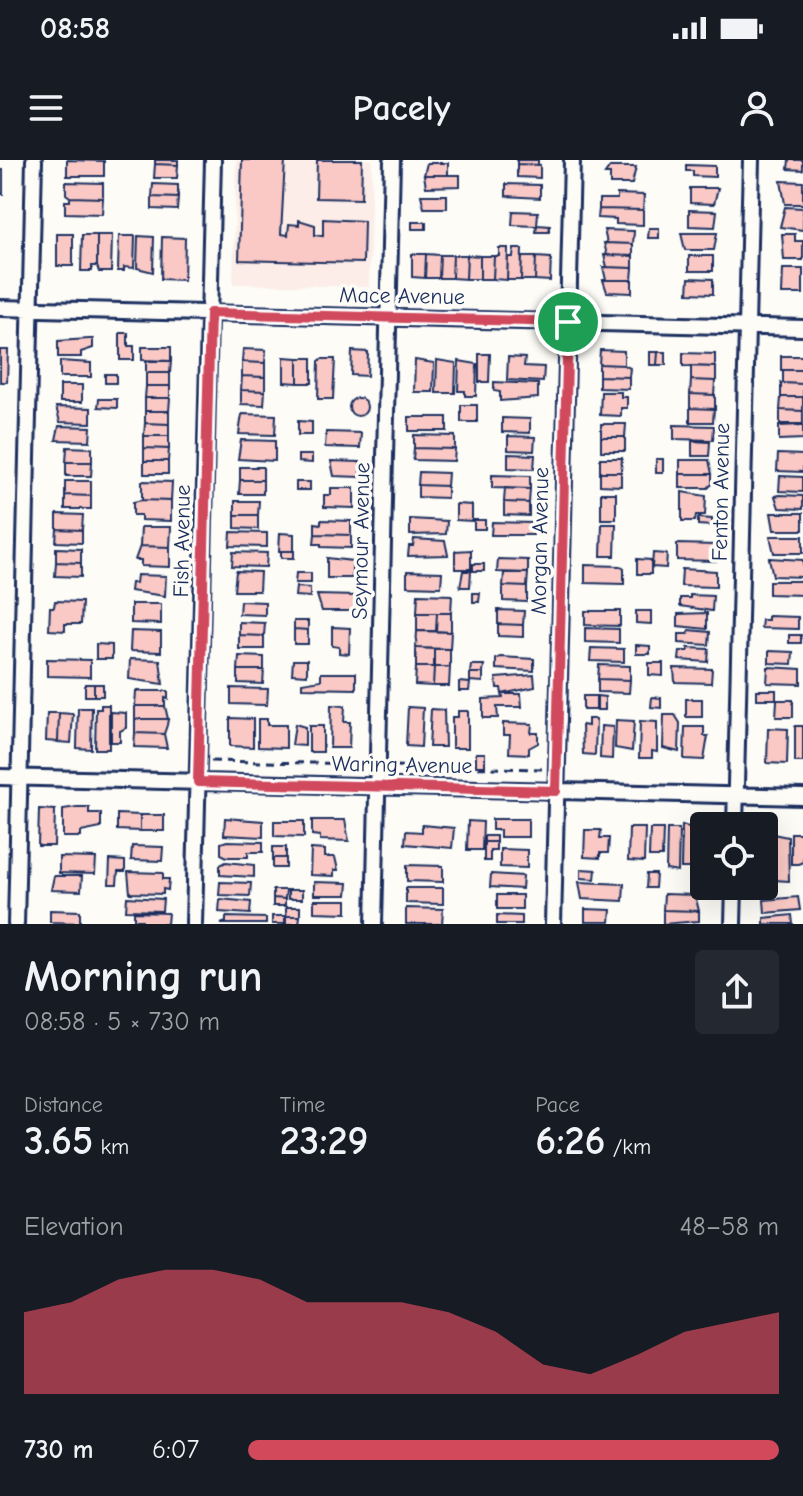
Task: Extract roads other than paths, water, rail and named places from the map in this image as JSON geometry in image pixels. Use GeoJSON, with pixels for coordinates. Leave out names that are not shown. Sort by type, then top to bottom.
{"type":"FeatureCollection","features":[{"type":"Feature","properties":{"kind":"street"},"geometry":{"type":"LineString","coordinates":[[16,924],[34,160]]}},
{"type":"Feature","properties":{"kind":"street","name":"Fish Avenue"},"geometry":{"type":"LineString","coordinates":[[194,924],[213,160]]}},
{"type":"Feature","properties":{"kind":"street","name":"Seymour Avenue"},"geometry":{"type":"LineString","coordinates":[[374,924],[392,160]]}},
{"type":"Feature","properties":{"kind":"street","name":"Morgan Avenue"},"geometry":{"type":"LineString","coordinates":[[553,924],[572,160]]}},
{"type":"Feature","properties":{"kind":"street","name":"Fenton Avenue"},"geometry":{"type":"LineString","coordinates":[[735,812],[751,160]]}},
{"type":"Feature","properties":{"kind":"street","name":"Mace Avenue"},"geometry":{"type":"LineString","coordinates":[[0,308],[803,328]]}},
{"type":"Feature","properties":{"kind":"street","name":"Waring Avenue"},"geometry":{"type":"LineString","coordinates":[[0,777],[803,797]]}},
{"type":"Feature","properties":{"kind":"street"},"geometry":{"type":"LineString","coordinates":[[733,924],[734,900]]}}]}
